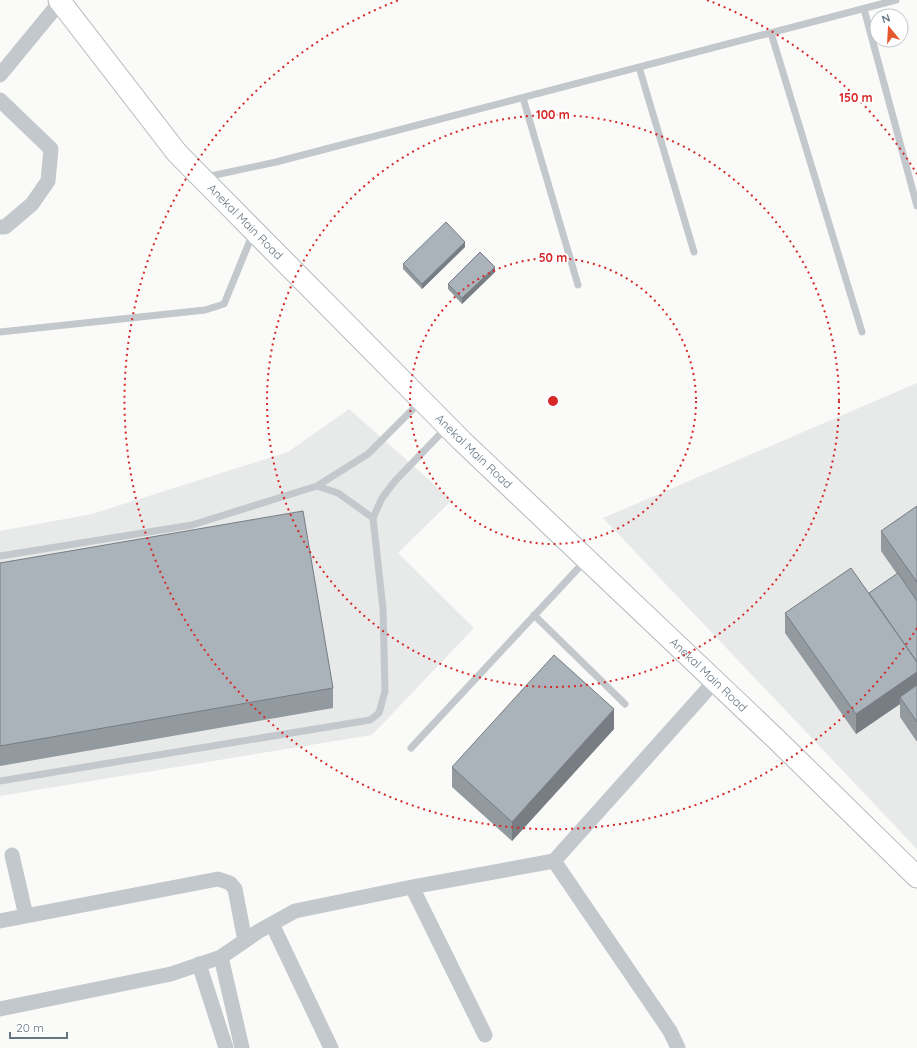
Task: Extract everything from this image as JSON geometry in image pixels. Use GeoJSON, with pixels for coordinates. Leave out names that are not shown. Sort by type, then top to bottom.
{"type":"FeatureCollection","features":[{"type":"Feature","properties":{"kind":"main road","name":"Anekal Main Road"},"geometry":{"type":"LineString","coordinates":[[60,1],[177,153],[447,426],[715,681],[917,877]]}},
{"type":"Feature","properties":{"kind":"street"},"geometry":{"type":"LineString","coordinates":[[0,75],[60,1]]}},
{"type":"Feature","properties":{"kind":"street"},"geometry":{"type":"LineString","coordinates":[[0,100],[51,149],[48,182],[32,204],[5,227],[0,227]]}},
{"type":"Feature","properties":{"kind":"street"},"geometry":{"type":"LineString","coordinates":[[0,1009],[171,974],[221,957],[295,911],[412,887],[554,861],[715,681]]}},
{"type":"Feature","properties":{"kind":"street"},"geometry":{"type":"LineString","coordinates":[[12,855],[26,916]]}},
{"type":"Feature","properties":{"kind":"street"},"geometry":{"type":"LineString","coordinates":[[554,861],[670,1031],[678,1048]]}},
{"type":"Feature","properties":{"kind":"street"},"geometry":{"type":"LineString","coordinates":[[0,921],[218,880],[230,883],[235,889],[245,941]]}},
{"type":"Feature","properties":{"kind":"street"},"geometry":{"type":"LineString","coordinates":[[412,887],[485,1035]]}},
{"type":"Feature","properties":{"kind":"street"},"geometry":{"type":"LineString","coordinates":[[272,924],[331,1048]]}},
{"type":"Feature","properties":{"kind":"street"},"geometry":{"type":"LineString","coordinates":[[221,957],[242,1048]]}},
{"type":"Feature","properties":{"kind":"street"},"geometry":{"type":"LineString","coordinates":[[199,964],[226,1048]]}},
{"type":"Feature","properties":{"kind":"lane"},"geometry":{"type":"LineString","coordinates":[[202,178],[276,162],[771,34],[896,0]]}},
{"type":"Feature","properties":{"kind":"lane"},"geometry":{"type":"LineString","coordinates":[[864,9],[917,206]]}},
{"type":"Feature","properties":{"kind":"lane"},"geometry":{"type":"LineString","coordinates":[[771,34],[862,332]]}},
{"type":"Feature","properties":{"kind":"lane"},"geometry":{"type":"LineString","coordinates":[[639,67],[694,252]]}},
{"type":"Feature","properties":{"kind":"lane"},"geometry":{"type":"LineString","coordinates":[[523,98],[578,284]]}},
{"type":"Feature","properties":{"kind":"lane"},"geometry":{"type":"LineString","coordinates":[[0,332],[205,310],[224,304],[254,230]]}},
{"type":"Feature","properties":{"kind":"lane"},"geometry":{"type":"LineString","coordinates":[[0,556],[192,525],[317,486],[368,454],[422,400]]}},
{"type":"Feature","properties":{"kind":"lane"},"geometry":{"type":"LineString","coordinates":[[0,781],[370,720],[379,713],[385,691],[383,609],[373,518],[382,498],[395,481],[447,426]]}},
{"type":"Feature","properties":{"kind":"lane"},"geometry":{"type":"LineString","coordinates":[[317,486],[338,493],[373,518]]}},
{"type":"Feature","properties":{"kind":"lane"},"geometry":{"type":"LineString","coordinates":[[411,748],[586,559]]}},
{"type":"Feature","properties":{"kind":"lane"},"geometry":{"type":"LineString","coordinates":[[534,615],[625,704]]}},
{"type":"Feature","properties":{"kind":"shaded area"},"geometry":{"type":"Polygon","coordinates":[[[917,383],[917,849],[603,518],[917,383]]]}},
{"type":"Feature","properties":{"kind":"shaded area"},"geometry":{"type":"Polygon","coordinates":[[[349,409],[452,500],[398,553],[474,628],[372,735],[0,796],[0,531],[92,514],[288,452],[349,409]]]}},
{"type":"Feature","properties":{"kind":"building"},"geometry":{"type":"Polygon","coordinates":[[[446,222],[465,242],[422,284],[403,264],[446,222]]]}},
{"type":"Feature","properties":{"kind":"building"},"geometry":{"type":"Polygon","coordinates":[[[480,252],[495,267],[462,298],[448,284],[480,252]]]}},
{"type":"Feature","properties":{"kind":"building"},"geometry":{"type":"Polygon","coordinates":[[[917,506],[917,582],[881,531],[917,506]]]}},
{"type":"Feature","properties":{"kind":"building"},"geometry":{"type":"Polygon","coordinates":[[[303,511],[333,688],[0,746],[0,563],[303,511]]]}},
{"type":"Feature","properties":{"kind":"building"},"geometry":{"type":"Polygon","coordinates":[[[851,568],[917,662],[917,672],[856,714],[785,613],[851,568]]]}},
{"type":"Feature","properties":{"kind":"building"},"geometry":{"type":"Polygon","coordinates":[[[898,573],[917,601],[917,662],[869,593],[898,573]]]}},
{"type":"Feature","properties":{"kind":"building"},"geometry":{"type":"Polygon","coordinates":[[[554,655],[614,709],[512,822],[452,767],[554,655]]]}},
{"type":"Feature","properties":{"kind":"building"},"geometry":{"type":"Polygon","coordinates":[[[917,685],[917,722],[900,697],[917,685]]]}}]}
